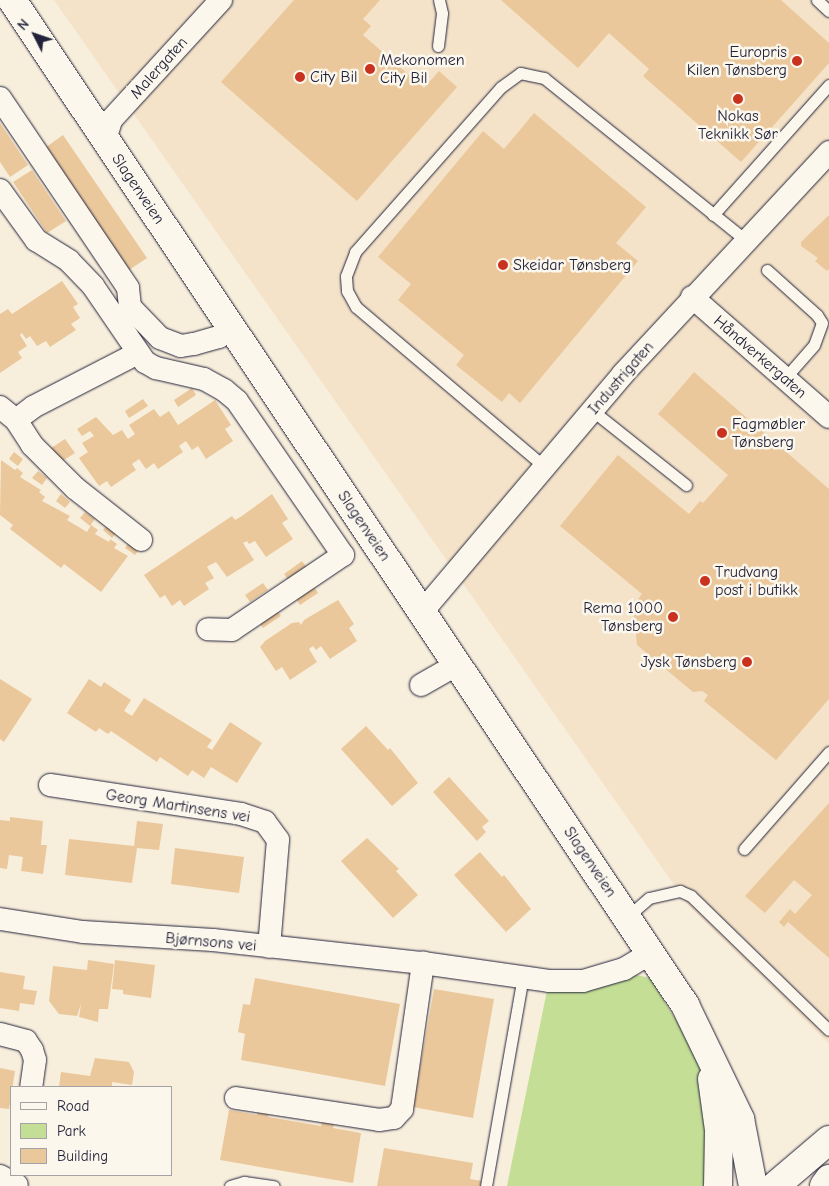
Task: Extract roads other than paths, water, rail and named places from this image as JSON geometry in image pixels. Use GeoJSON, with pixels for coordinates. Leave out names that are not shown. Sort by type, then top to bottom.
{"type":"FeatureCollection","features":[{"type":"Feature","properties":{"kind":"main road","name":"Slagenveien"},"geometry":{"type":"LineString","coordinates":[[12,0],[456,665],[651,953],[684,1006],[740,1119],[753,1186]]}},
{"type":"Feature","properties":{"kind":"main road","name":"Slagenveien"},"geometry":{"type":"LineString","coordinates":[[708,1055],[719,1130],[718,1186]]}},
{"type":"Feature","properties":{"kind":"main road"},"geometry":{"type":"LineString","coordinates":[[775,1186],[829,1140]]}},
{"type":"Feature","properties":{"kind":"main road"},"geometry":{"type":"LineString","coordinates":[[824,1186],[829,1180]]}},
{"type":"Feature","properties":{"kind":"street","name":"Malergaten"},"geometry":{"type":"LineString","coordinates":[[105,140],[111,120],[221,0]]}},
{"type":"Feature","properties":{"kind":"street"},"geometry":{"type":"LineString","coordinates":[[0,98],[123,281],[130,306],[160,338],[181,346],[219,338],[232,329]]}},
{"type":"Feature","properties":{"kind":"street","name":"Industrigaten"},"geometry":{"type":"LineString","coordinates":[[422,612],[692,296],[747,242],[829,152]]}},
{"type":"Feature","properties":{"kind":"street","name":"Slagenveien"},"geometry":{"type":"LineString","coordinates":[[0,190],[36,240],[69,261],[106,305],[138,353],[156,368],[204,379],[224,390],[237,401],[343,555],[232,630],[208,628]]}},
{"type":"Feature","properties":{"kind":"street","name":"Håndverkergaten"},"geometry":{"type":"LineString","coordinates":[[692,296],[829,417]]}},
{"type":"Feature","properties":{"kind":"street"},"geometry":{"type":"LineString","coordinates":[[106,305],[115,302],[130,306]]}},
{"type":"Feature","properties":{"kind":"street"},"geometry":{"type":"LineString","coordinates":[[138,353],[33,407],[8,414],[32,446],[75,488],[141,540]]}},
{"type":"Feature","properties":{"kind":"street"},"geometry":{"type":"LineString","coordinates":[[421,685],[456,665]]}},
{"type":"Feature","properties":{"kind":"street","name":"Georg Martinsens vei"},"geometry":{"type":"LineString","coordinates":[[50,785],[241,814],[265,822],[278,840],[270,947]]}},
{"type":"Feature","properties":{"kind":"street","name":"Bjørnsons vei"},"geometry":{"type":"LineString","coordinates":[[0,919],[83,932],[270,947],[423,963],[548,981],[583,981],[624,968],[651,953]]}},
{"type":"Feature","properties":{"kind":"street"},"geometry":{"type":"LineString","coordinates":[[236,1098],[379,1120],[394,1118],[402,1109],[423,963]]}},
{"type":"Feature","properties":{"kind":"street"},"geometry":{"type":"LineString","coordinates":[[0,1034],[26,1042],[32,1050],[35,1060],[31,1086]]}},
{"type":"Feature","properties":{"kind":"lane"},"geometry":{"type":"LineString","coordinates":[[438,0],[442,13],[438,46]]}},
{"type":"Feature","properties":{"kind":"lane"},"geometry":{"type":"LineString","coordinates":[[816,0],[829,11]]}},
{"type":"Feature","properties":{"kind":"lane"},"geometry":{"type":"LineString","coordinates":[[546,468],[356,307],[347,291],[346,276],[355,252],[502,87],[520,73],[544,78],[747,242]]}},
{"type":"Feature","properties":{"kind":"lane"},"geometry":{"type":"LineString","coordinates":[[714,215],[829,84]]}},
{"type":"Feature","properties":{"kind":"lane"},"geometry":{"type":"LineString","coordinates":[[768,270],[818,315],[822,323],[814,345],[785,378]]}},
{"type":"Feature","properties":{"kind":"lane"},"geometry":{"type":"LineString","coordinates":[[592,411],[686,485]]}},
{"type":"Feature","properties":{"kind":"lane"},"geometry":{"type":"LineString","coordinates":[[744,849],[829,752]]}},
{"type":"Feature","properties":{"kind":"lane"},"geometry":{"type":"LineString","coordinates":[[627,916],[649,898],[680,891],[691,896],[742,949],[829,1030]]}},
{"type":"Feature","properties":{"kind":"lane"},"geometry":{"type":"LineString","coordinates":[[486,1186],[523,976]]}},
{"type":"Feature","properties":{"kind":"lane"},"geometry":{"type":"LineString","coordinates":[[230,1186],[244,1182],[274,1186]]}},
{"type":"Feature","properties":{"kind":"place","name":"Europris Kilen Tønsberg"},"geometry":{"type":"Point","coordinates":[797,61]}},
{"type":"Feature","properties":{"kind":"place","name":"Mekonomen City Bil"},"geometry":{"type":"Point","coordinates":[370,69]}},
{"type":"Feature","properties":{"kind":"place","name":"City Bil"},"geometry":{"type":"Point","coordinates":[300,77]}},
{"type":"Feature","properties":{"kind":"place","name":"Nokas Teknikk Sør"},"geometry":{"type":"Point","coordinates":[738,99]}},
{"type":"Feature","properties":{"kind":"place","name":"Skeidar Tønsberg"},"geometry":{"type":"Point","coordinates":[503,265]}},
{"type":"Feature","properties":{"kind":"place","name":"Fagmøbler Tønsberg"},"geometry":{"type":"Point","coordinates":[722,433]}},
{"type":"Feature","properties":{"kind":"place","name":"Trudvang post i butikk"},"geometry":{"type":"Point","coordinates":[705,581]}},
{"type":"Feature","properties":{"kind":"place","name":"Rema 1000 Tønsberg"},"geometry":{"type":"Point","coordinates":[673,617]}},
{"type":"Feature","properties":{"kind":"place","name":"Jysk Tønsberg"},"geometry":{"type":"Point","coordinates":[747,662]}}]}
